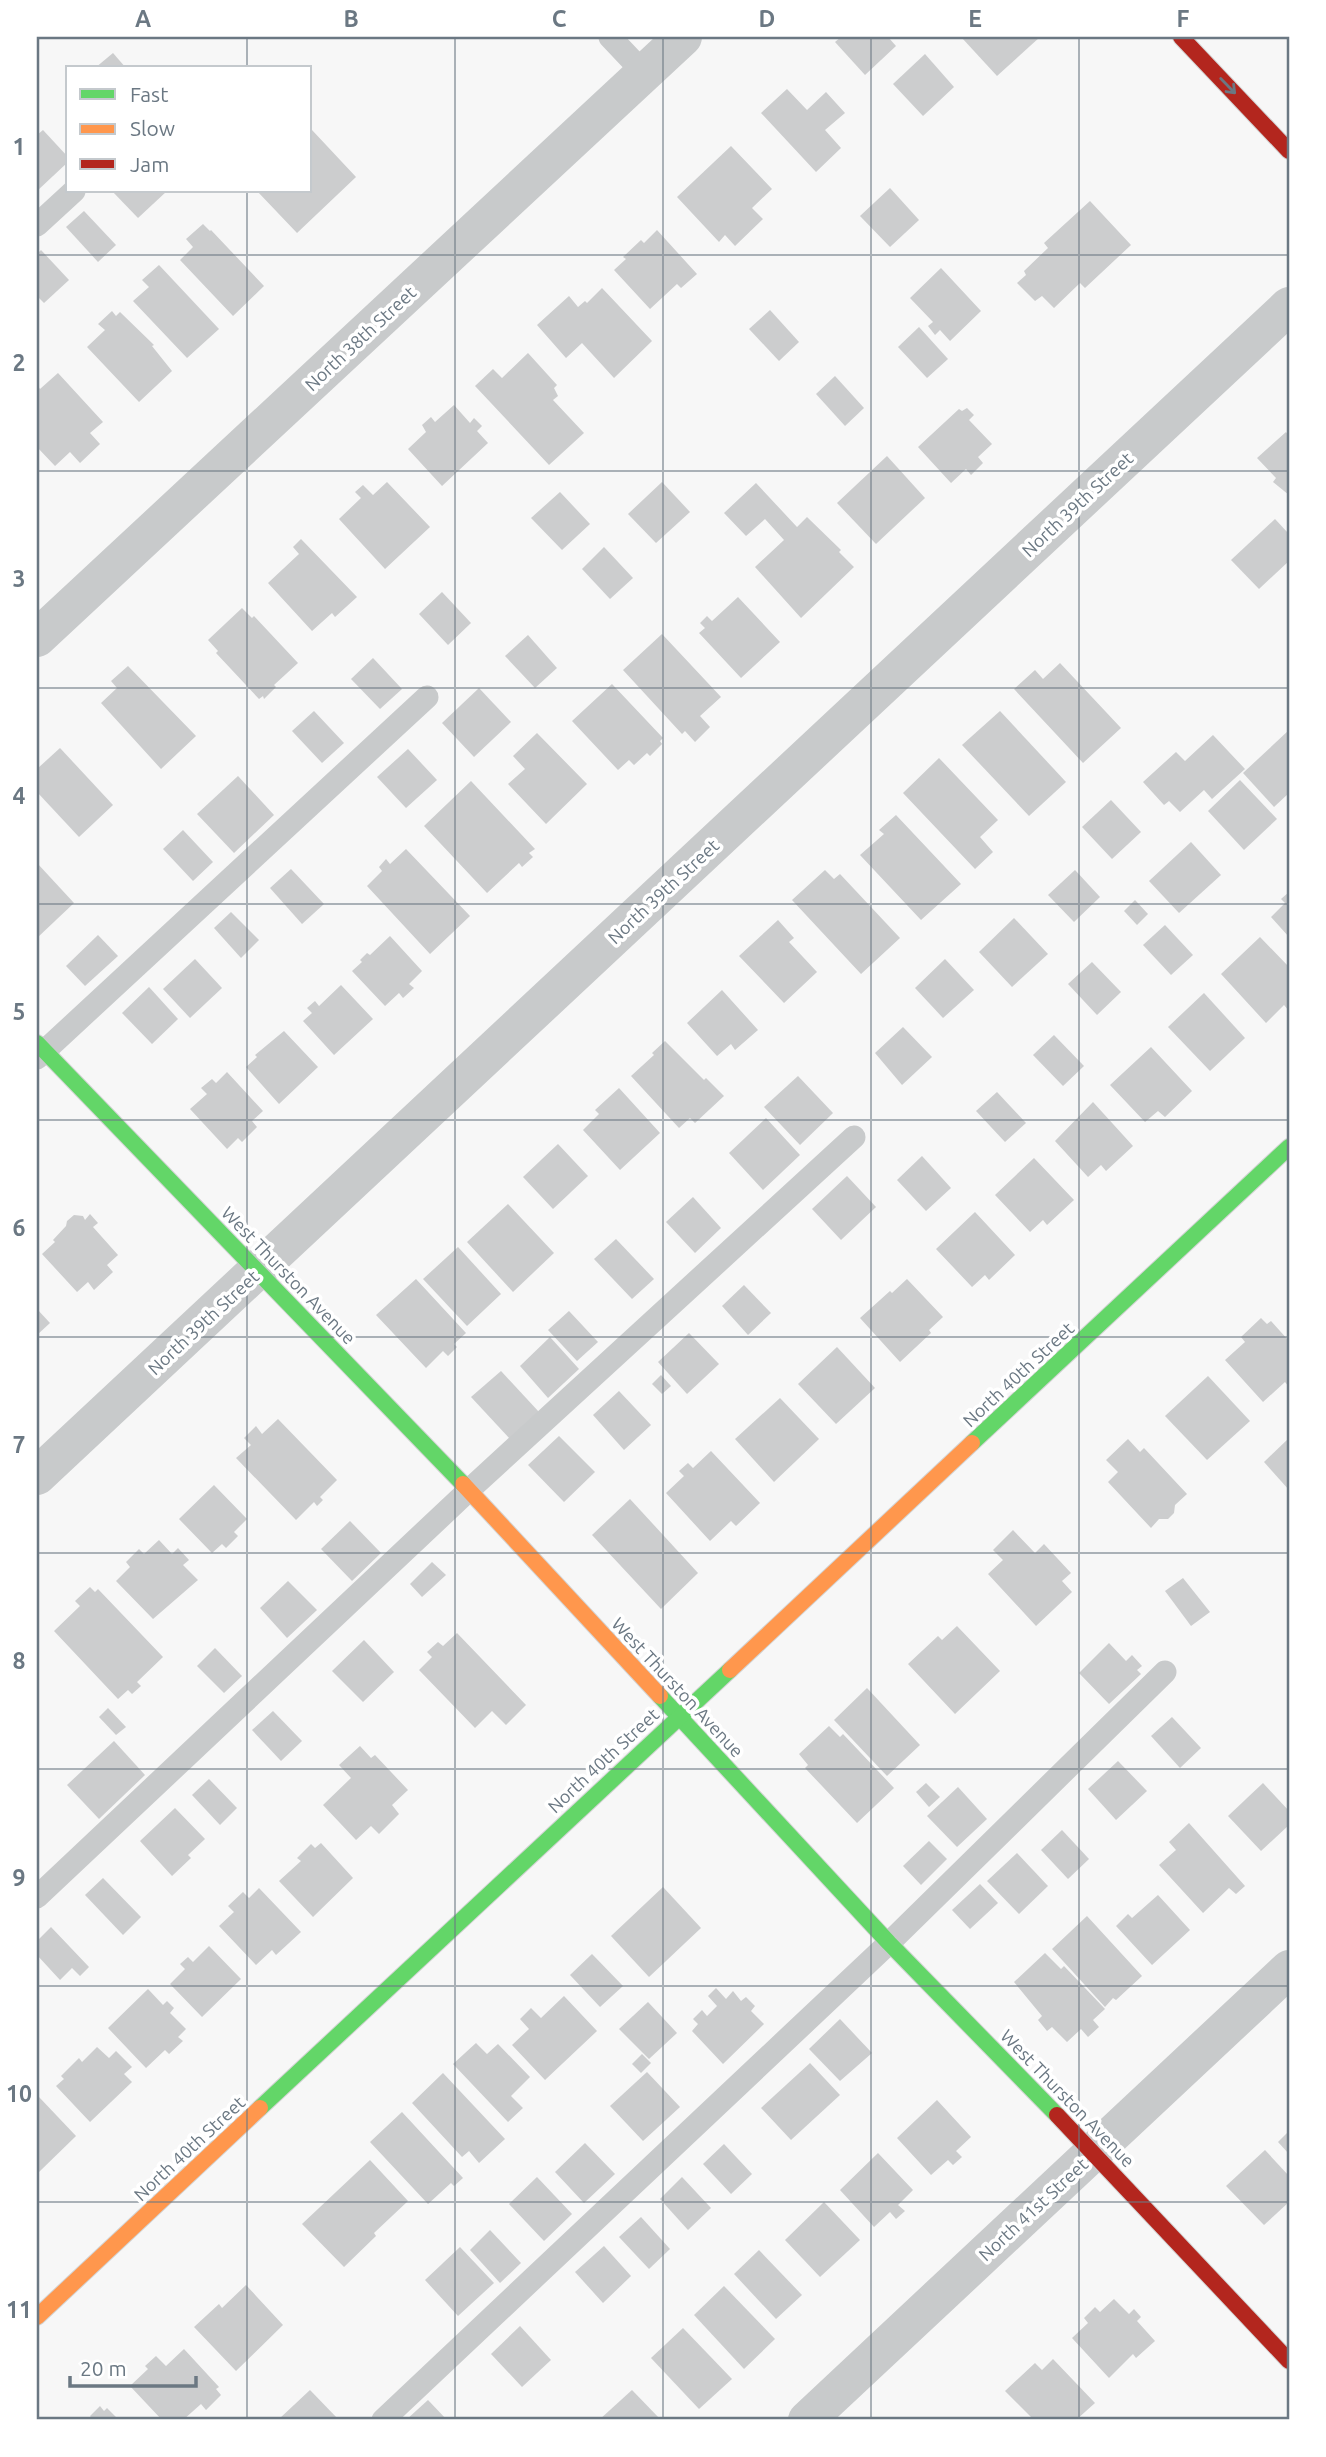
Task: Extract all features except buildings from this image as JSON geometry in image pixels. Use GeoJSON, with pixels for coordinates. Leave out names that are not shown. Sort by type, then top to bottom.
{"type":"FeatureCollection","features":[{"type":"Feature","properties":{"kind":"street","name":"North 38th Street"},"geometry":{"type":"LineString","coordinates":[[37,638],[683,37]]}},
{"type":"Feature","properties":{"kind":"street"},"geometry":{"type":"LineString","coordinates":[[1181,37],[1289,151]]}},
{"type":"Feature","properties":{"kind":"street","name":"North 39th Street"},"geometry":{"type":"LineString","coordinates":[[37,1476],[1289,306]]}},
{"type":"Feature","properties":{"kind":"street","name":"West Thurston Avenue"},"geometry":{"type":"LineString","coordinates":[[39,1051],[259,1270],[469,1490],[889,1943],[1094,2152],[1289,2361]]}},
{"type":"Feature","properties":{"kind":"street","name":"North 40th Street"},"geometry":{"type":"LineString","coordinates":[[37,2317],[1289,1147]]}},
{"type":"Feature","properties":{"kind":"street","name":"North 41st Street"},"geometry":{"type":"LineString","coordinates":[[807,2420],[1289,1969]]}},
{"type":"Feature","properties":{"kind":"lane"},"geometry":{"type":"LineString","coordinates":[[610,37],[644,73]]}},
{"type":"Feature","properties":{"kind":"lane"},"geometry":{"type":"LineString","coordinates":[[37,225],[73,192]]}},
{"type":"Feature","properties":{"kind":"lane"},"geometry":{"type":"LineString","coordinates":[[39,1051],[427,697]]}},
{"type":"Feature","properties":{"kind":"lane"},"geometry":{"type":"LineString","coordinates":[[37,1897],[469,1490],[854,1137]]}},
{"type":"Feature","properties":{"kind":"lane"},"geometry":{"type":"LineString","coordinates":[[383,2420],[889,1943],[1166,1672]]}},
{"type":"Feature","properties":{"kind":"traffic: fast"},"geometry":{"type":"LineString","coordinates":[[37,1043],[463,1484]]}},
{"type":"Feature","properties":{"kind":"traffic: fast"},"geometry":{"type":"LineString","coordinates":[[972,1443],[1289,1147]]}},
{"type":"Feature","properties":{"kind":"traffic: fast"},"geometry":{"type":"LineString","coordinates":[[260,2108],[730,1670]]}},
{"type":"Feature","properties":{"kind":"traffic: fast"},"geometry":{"type":"LineString","coordinates":[[660,1696],[889,1943],[1057,2115]]}},
{"type":"Feature","properties":{"kind":"traffic: slow"},"geometry":{"type":"LineString","coordinates":[[730,1670],[972,1443]]}},
{"type":"Feature","properties":{"kind":"traffic: slow"},"geometry":{"type":"LineString","coordinates":[[463,1484],[660,1696]]}},
{"type":"Feature","properties":{"kind":"traffic: slow"},"geometry":{"type":"LineString","coordinates":[[37,2317],[260,2108]]}},
{"type":"Feature","properties":{"kind":"traffic: jam"},"geometry":{"type":"LineString","coordinates":[[1181,37],[1289,151]]}},
{"type":"Feature","properties":{"kind":"traffic: jam"},"geometry":{"type":"LineString","coordinates":[[1057,2115],[1289,2361]]}}]}
